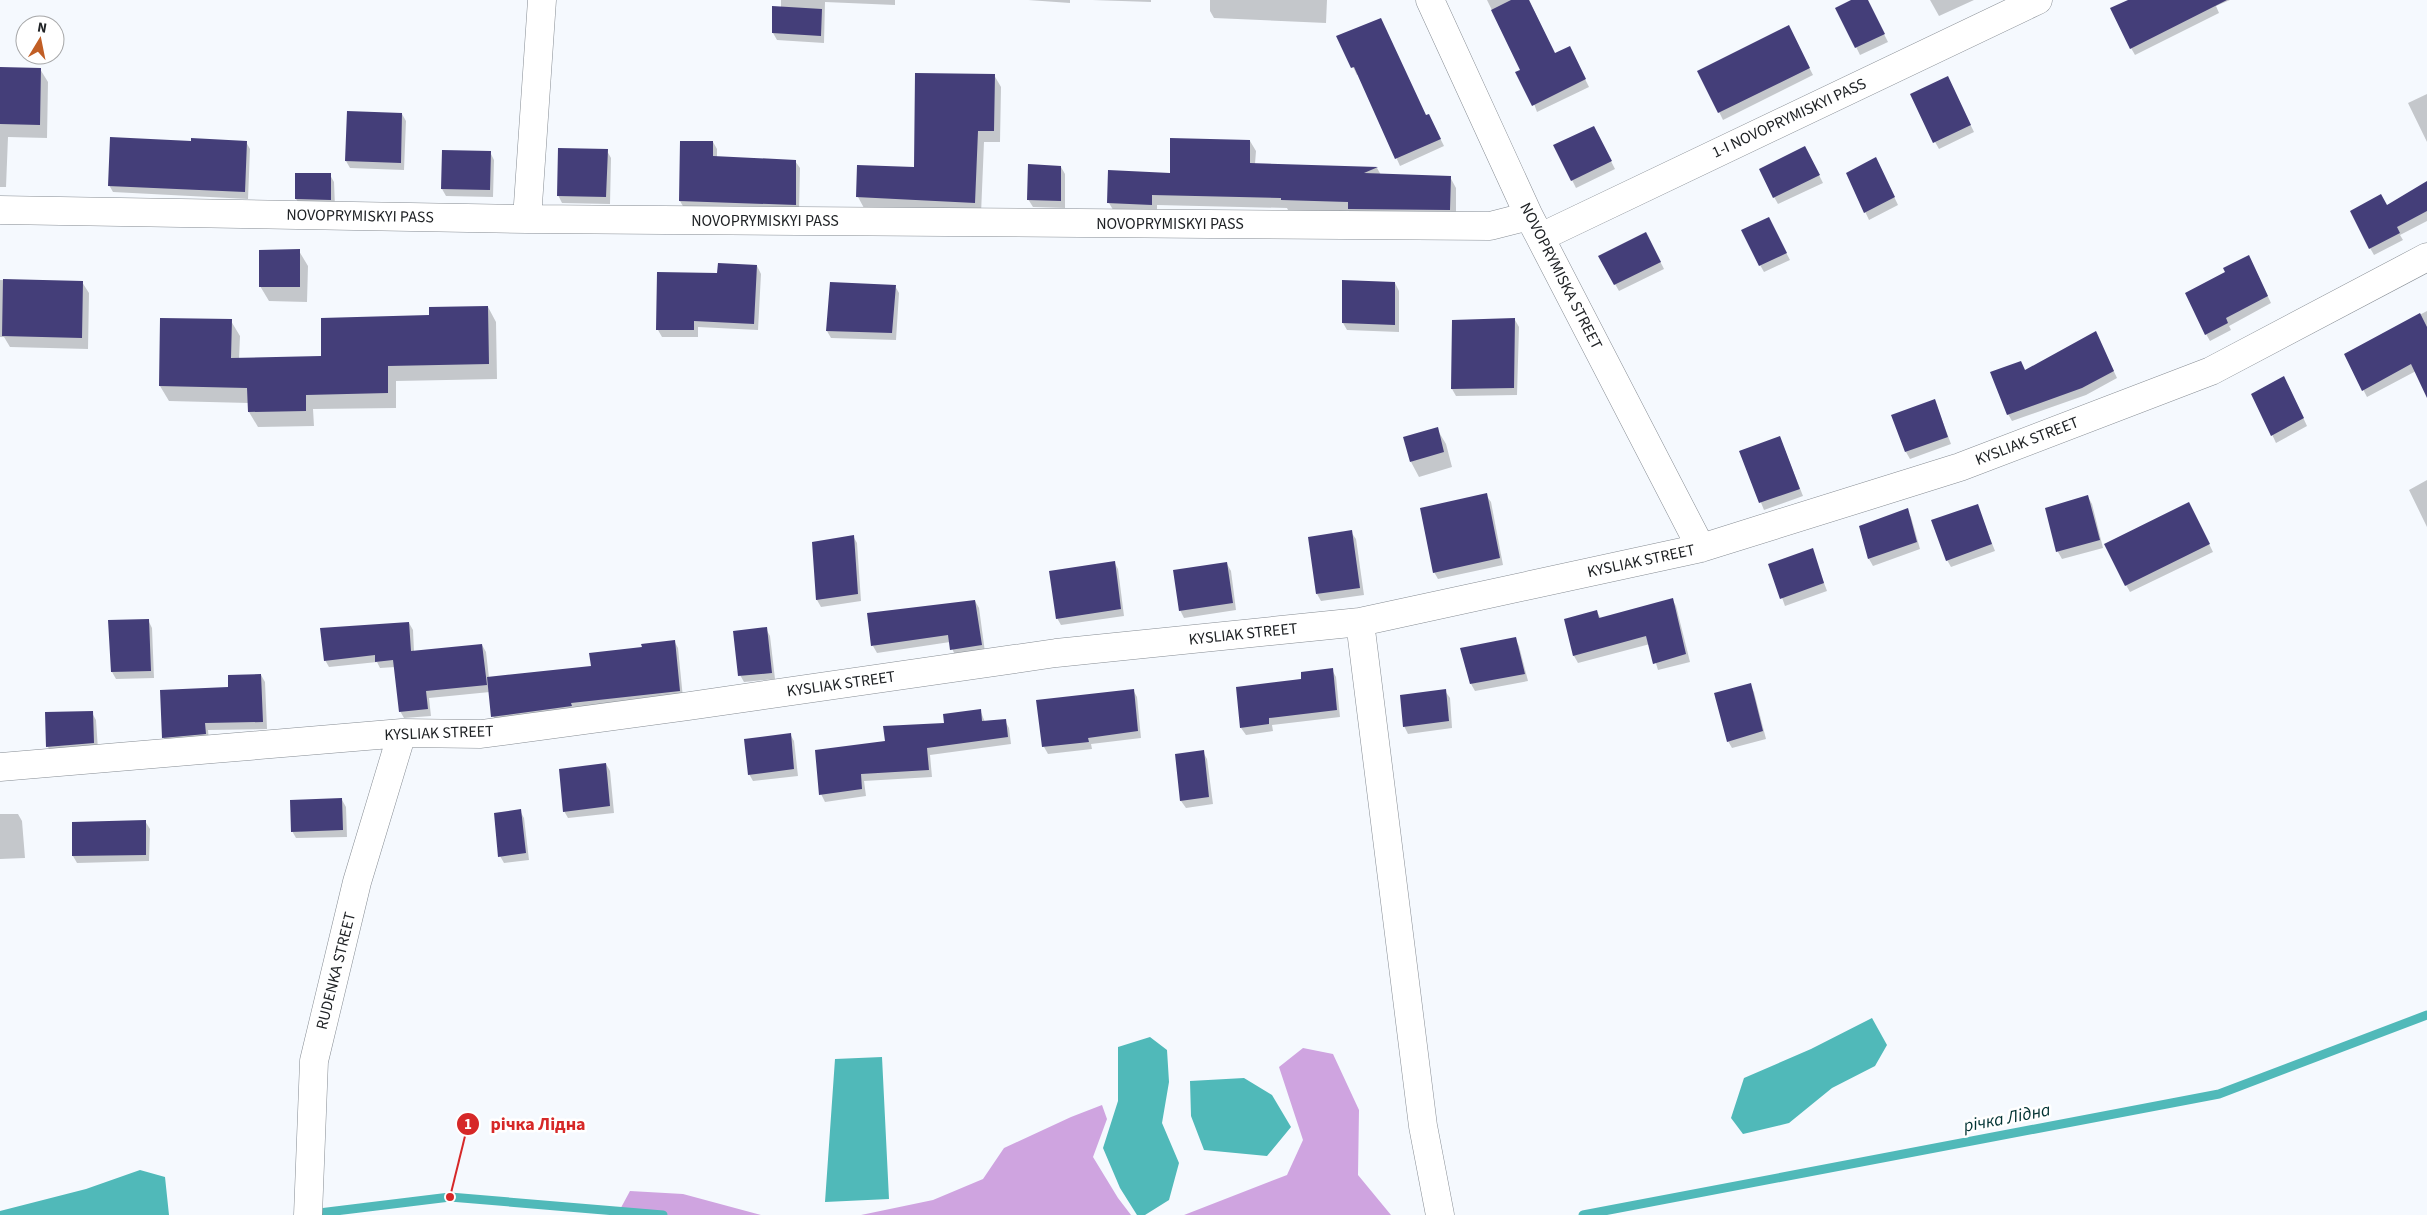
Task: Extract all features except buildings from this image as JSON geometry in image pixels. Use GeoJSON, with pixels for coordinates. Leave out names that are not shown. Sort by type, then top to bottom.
{"type":"FeatureCollection","features":[{"type":"Feature","properties":{"kind":"street"},"geometry":{"type":"LineString","coordinates":[[527,219],[542,0]]}},
{"type":"Feature","properties":{"kind":"street","name":"NOVOPRYMISKA STREET"},"geometry":{"type":"LineString","coordinates":[[1430,0],[1535,227],[1701,548]]}},
{"type":"Feature","properties":{"kind":"street","name":"1-I NOVOPRYMISKYI PASS"},"geometry":{"type":"LineString","coordinates":[[1535,227],[2038,0]]}},
{"type":"Feature","properties":{"kind":"street","name":"NOVOPRYMISKYI PASS"},"geometry":{"type":"LineString","coordinates":[[0,210],[527,219],[1535,227]]}},
{"type":"Feature","properties":{"kind":"street","name":"KYSLIAK STREET"},"geometry":{"type":"LineString","coordinates":[[0,768],[402,733],[481,734],[1056,653],[1360,622],[1701,548],[1960,467],[2211,372],[2427,257]]}},
{"type":"Feature","properties":{"kind":"street"},"geometry":{"type":"LineString","coordinates":[[1360,622],[1423,1126],[1440,1215]]}},
{"type":"Feature","properties":{"kind":"street","name":"RUDENKA STREET"},"geometry":{"type":"LineString","coordinates":[[308,1215],[314,1061],[357,882],[402,733]]}},
{"type":"Feature","properties":{"kind":"shaded area"},"geometry":{"type":"Polygon","coordinates":[[[1303,1048],[1333,1054],[1359,1110],[1358,1175],[1391,1215],[1184,1215],[1287,1175],[1303,1140],[1279,1067],[1303,1048]]]}},
{"type":"Feature","properties":{"kind":"shaded area"},"geometry":{"type":"Polygon","coordinates":[[[1102,1105],[1107,1119],[1093,1157],[1118,1198],[1131,1215],[861,1215],[933,1200],[983,1179],[1004,1148],[1102,1105]]]}},
{"type":"Feature","properties":{"kind":"shaded area"},"geometry":{"type":"Polygon","coordinates":[[[630,1191],[683,1194],[761,1215],[617,1215],[630,1191]]]}},
{"type":"Feature","properties":{"kind":"water"},"geometry":{"type":"Polygon","coordinates":[[[1872,1018],[1887,1045],[1875,1066],[1832,1088],[1789,1123],[1743,1134],[1731,1118],[1744,1078],[1811,1049],[1872,1018]]]}},
{"type":"Feature","properties":{"kind":"water"},"geometry":{"type":"Polygon","coordinates":[[[1150,1037],[1167,1050],[1169,1082],[1162,1123],[1179,1163],[1169,1200],[1145,1215],[1137,1215],[1120,1188],[1103,1148],[1118,1101],[1118,1047],[1150,1037]]]}},
{"type":"Feature","properties":{"kind":"water"},"geometry":{"type":"Polygon","coordinates":[[[882,1057],[889,1199],[825,1202],[835,1059],[882,1057]]]}},
{"type":"Feature","properties":{"kind":"water"},"geometry":{"type":"Polygon","coordinates":[[[1244,1078],[1272,1095],[1291,1127],[1267,1156],[1204,1150],[1191,1116],[1190,1081],[1244,1078]]]}},
{"type":"Feature","properties":{"kind":"water"},"geometry":{"type":"Polygon","coordinates":[[[140,1170],[165,1177],[169,1215],[0,1215],[0,1211],[86,1189],[140,1170]]]}},
{"type":"Feature","properties":{"kind":"waterway","name":"річка Лідна"},"geometry":{"type":"LineString","coordinates":[[1583,1215],[2219,1094],[2427,1015]]}},
{"type":"Feature","properties":{"kind":"waterway","name":"річка Лідна"},"geometry":{"type":"LineString","coordinates":[[311,1214],[450,1197],[663,1215]]}},
{"type":"Feature","properties":{"kind":"place","name":"річка Лідна"},"geometry":{"type":"Point","coordinates":[450,1197]}}]}
